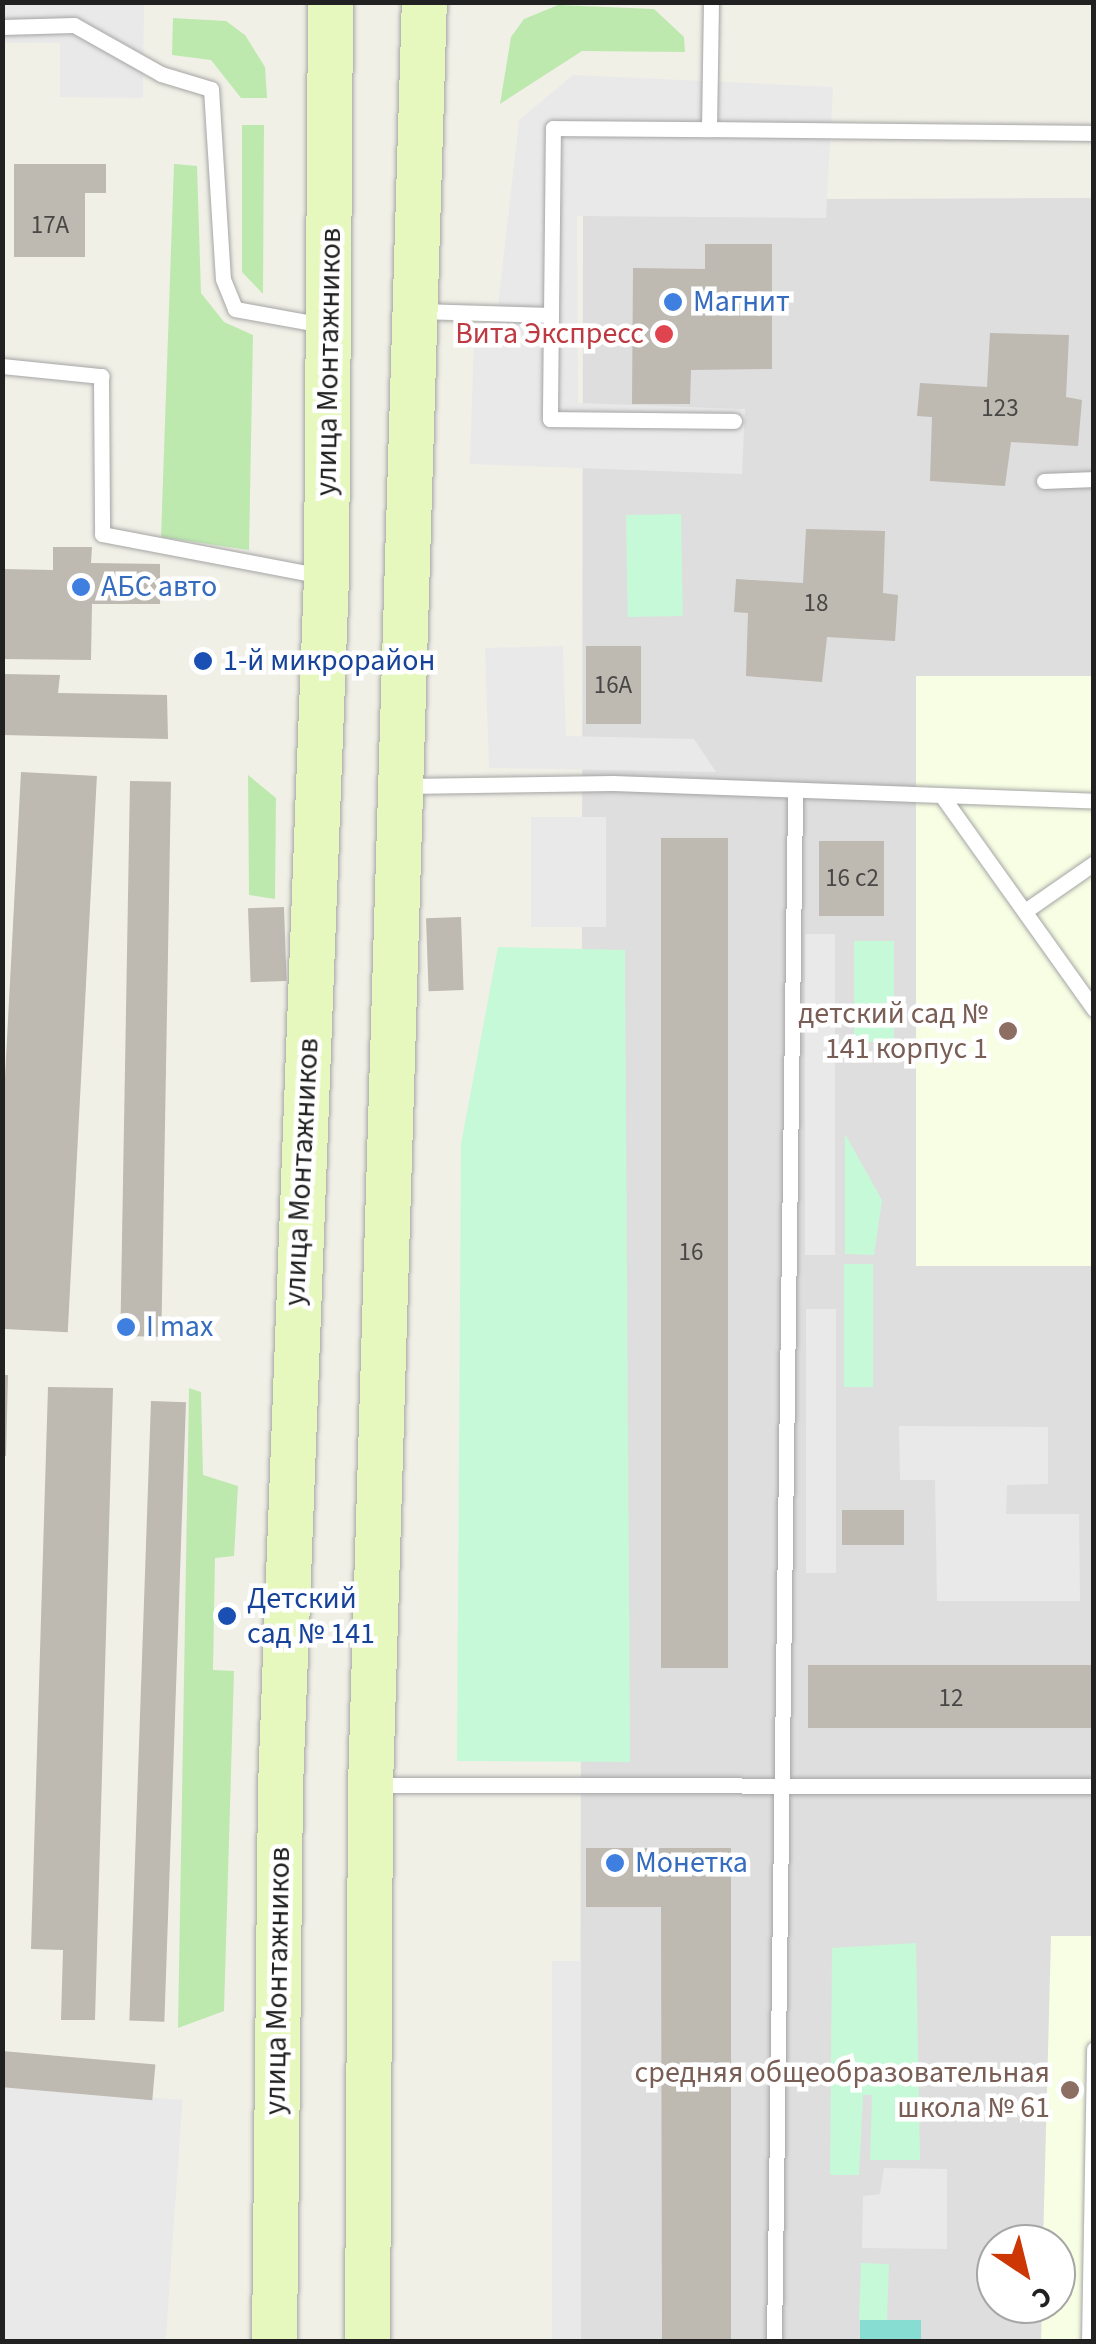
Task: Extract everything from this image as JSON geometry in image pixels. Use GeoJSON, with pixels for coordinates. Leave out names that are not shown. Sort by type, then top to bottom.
{"type":"FeatureCollection","features":[{"type":"Feature","properties":{"kind":"main road","name":"улица Монтажников"},"geometry":{"type":"LineString","coordinates":[[274,2342],[281,1767],[326,576],[330,2]]}},
{"type":"Feature","properties":{"kind":"main road"},"geometry":{"type":"LineString","coordinates":[[367,2342],[370,1786],[424,2]]}},
{"type":"Feature","properties":{"kind":"lane"},"geometry":{"type":"LineString","coordinates":[[709,129],[711,2]]}},
{"type":"Feature","properties":{"kind":"lane"},"geometry":{"type":"LineString","coordinates":[[2,27],[74,25],[161,74],[211,89],[222,279],[235,309],[328,325]]}},
{"type":"Feature","properties":{"kind":"lane"},"geometry":{"type":"LineString","coordinates":[[734,421],[550,419],[553,128],[1094,132]]}},
{"type":"Feature","properties":{"kind":"lane"},"geometry":{"type":"LineString","coordinates":[[415,310],[551,315]]}},
{"type":"Feature","properties":{"kind":"lane"},"geometry":{"type":"LineString","coordinates":[[2,366],[101,376],[102,534],[326,576]]}},
{"type":"Feature","properties":{"kind":"lane"},"geometry":{"type":"LineString","coordinates":[[1044,481],[1094,479]]}},
{"type":"Feature","properties":{"kind":"lane"},"geometry":{"type":"LineString","coordinates":[[401,786],[613,783],[794,793],[1094,801]]}},
{"type":"Feature","properties":{"kind":"lane"},"geometry":{"type":"LineString","coordinates":[[774,2342],[794,793]]}},
{"type":"Feature","properties":{"kind":"lane"},"geometry":{"type":"LineString","coordinates":[[942,796],[1094,1009]]}},
{"type":"Feature","properties":{"kind":"lane"},"geometry":{"type":"LineString","coordinates":[[1026,911],[1094,863]]}},
{"type":"Feature","properties":{"kind":"lane"},"geometry":{"type":"LineString","coordinates":[[370,1786],[1094,1786]]}},
{"type":"Feature","properties":{"kind":"lane"},"geometry":{"type":"LineString","coordinates":[[1089,2342],[1094,2049]]}},
{"type":"Feature","properties":{"kind":"shaded area"},"geometry":{"type":"Polygon","coordinates":[[[3,3],[144,3],[143,98],[60,97],[60,43],[3,43],[3,3]]]}},
{"type":"Feature","properties":{"kind":"shaded area"},"geometry":{"type":"Polygon","coordinates":[[[573,75],[833,87],[826,218],[577,216],[578,403],[745,409],[742,474],[470,464],[474,335],[495,333],[519,120],[573,75]]]}},
{"type":"Feature","properties":{"kind":"shaded area"},"geometry":{"type":"Polygon","coordinates":[[[1093,198],[1093,2341],[580,2342],[583,200],[1093,198]]]}},
{"type":"Feature","properties":{"kind":"shaded area"},"geometry":{"type":"Polygon","coordinates":[[[563,646],[566,736],[694,739],[716,772],[489,768],[485,648],[563,646]]]}},
{"type":"Feature","properties":{"kind":"shaded area","name":"детский сад № 141 корпус 1"},"geometry":{"type":"Polygon","coordinates":[[[916,676],[1093,676],[1093,1266],[916,1266],[916,676]]]}},
{"type":"Feature","properties":{"kind":"shaded area"},"geometry":{"type":"Polygon","coordinates":[[[531,817],[606,817],[606,927],[531,927],[531,817]]]}},
{"type":"Feature","properties":{"kind":"shaded area"},"geometry":{"type":"Polygon","coordinates":[[[805,934],[835,934],[835,1255],[805,1255],[805,934]]]}},
{"type":"Feature","properties":{"kind":"shaded area"},"geometry":{"type":"Polygon","coordinates":[[[806,1309],[836,1309],[836,1573],[806,1573],[806,1309]]]}},
{"type":"Feature","properties":{"kind":"shaded area"},"geometry":{"type":"Polygon","coordinates":[[[899,1426],[1048,1427],[1048,1484],[1007,1485],[1006,1514],[1079,1514],[1080,1601],[937,1601],[935,1480],[900,1480],[899,1426]]]}},
{"type":"Feature","properties":{"kind":"shaded area","name":"средняя общеобразовательная школа № 61"},"geometry":{"type":"Polygon","coordinates":[[[1051,1936],[1093,1936],[1093,2341],[1041,2342],[1041,2324],[1076,2324],[1076,2224],[1044,2224],[1051,1936]]]}},
{"type":"Feature","properties":{"kind":"shaded area"},"geometry":{"type":"Polygon","coordinates":[[[552,1961],[581,1961],[581,2341],[552,2341],[552,1961]]]}},
{"type":"Feature","properties":{"kind":"shaded area"},"geometry":{"type":"Polygon","coordinates":[[[2,2087],[183,2100],[166,2342],[2,2342],[2,2087]]]}},
{"type":"Feature","properties":{"kind":"shaded area"},"geometry":{"type":"Polygon","coordinates":[[[884,2168],[947,2169],[947,2249],[862,2248],[863,2196],[880,2194],[884,2168]]]}},
{"type":"Feature","properties":{"kind":"shaded area"},"geometry":{"type":"Polygon","coordinates":[[[860,2320],[921,2320],[921,2341],[860,2341],[860,2320]]]}},
{"type":"Feature","properties":{"kind":"green space"},"geometry":{"type":"Polygon","coordinates":[[[558,5],[654,9],[684,37],[685,52],[582,51],[500,104],[511,37],[524,19],[558,5]]]}},
{"type":"Feature","properties":{"kind":"green space"},"geometry":{"type":"Polygon","coordinates":[[[173,18],[226,21],[245,35],[265,67],[267,98],[241,98],[211,60],[172,55],[173,18]]]}},
{"type":"Feature","properties":{"kind":"green space"},"geometry":{"type":"Polygon","coordinates":[[[242,125],[264,125],[263,294],[242,272],[242,125]]]}},
{"type":"Feature","properties":{"kind":"green space"},"geometry":{"type":"Polygon","coordinates":[[[174,164],[197,166],[201,293],[224,322],[253,335],[249,550],[161,537],[174,164]]]}},
{"type":"Feature","properties":{"kind":"green space"},"geometry":{"type":"Polygon","coordinates":[[[681,514],[683,616],[628,617],[626,515],[681,514]]]}},
{"type":"Feature","properties":{"kind":"green space"},"geometry":{"type":"Polygon","coordinates":[[[248,775],[276,798],[275,899],[249,895],[248,775]]]}},
{"type":"Feature","properties":{"kind":"green space"},"geometry":{"type":"Polygon","coordinates":[[[854,941],[894,941],[894,1042],[854,1042],[854,941]]]}},
{"type":"Feature","properties":{"kind":"green space"},"geometry":{"type":"Polygon","coordinates":[[[498,947],[625,950],[630,1762],[457,1761],[461,1144],[498,947]]]}},
{"type":"Feature","properties":{"kind":"green space"},"geometry":{"type":"Polygon","coordinates":[[[845,1134],[882,1200],[874,1255],[845,1254],[845,1134]]]}},
{"type":"Feature","properties":{"kind":"green space"},"geometry":{"type":"Polygon","coordinates":[[[844,1264],[873,1264],[873,1387],[844,1387],[844,1264]]]}},
{"type":"Feature","properties":{"kind":"green space"},"geometry":{"type":"Polygon","coordinates":[[[189,1388],[201,1392],[203,1475],[238,1486],[234,1556],[215,1558],[213,1670],[234,1671],[224,2011],[178,2028],[189,1388]]]}},
{"type":"Feature","properties":{"kind":"green space"},"geometry":{"type":"Polygon","coordinates":[[[916,1943],[920,2160],[870,2160],[872,2095],[863,2095],[859,2175],[830,2175],[832,1948],[916,1943]]]}},
{"type":"Feature","properties":{"kind":"green space"},"geometry":{"type":"Polygon","coordinates":[[[861,2263],[889,2264],[887,2321],[859,2320],[861,2263]]]}},
{"type":"Feature","properties":{"kind":"building"},"geometry":{"type":"Polygon","coordinates":[[[14,164],[106,164],[106,193],[85,193],[85,257],[14,257],[14,164]]]}},
{"type":"Feature","properties":{"kind":"building"},"geometry":{"type":"Polygon","coordinates":[[[705,244],[772,244],[772,369],[691,370],[690,404],[632,404],[633,268],[705,269],[705,244]]]}},
{"type":"Feature","properties":{"kind":"building"},"geometry":{"type":"Polygon","coordinates":[[[990,333],[1069,335],[1066,397],[1082,400],[1078,446],[1011,442],[1005,486],[930,481],[932,417],[917,416],[920,383],[987,387],[990,333]]]}},
{"type":"Feature","properties":{"kind":"building"},"geometry":{"type":"Polygon","coordinates":[[[806,529],[885,531],[883,593],[898,595],[895,641],[827,637],[822,682],[746,676],[748,613],[734,612],[736,579],[803,583],[806,529]]]}},
{"type":"Feature","properties":{"kind":"building","name":"АБС авто"},"geometry":{"type":"Polygon","coordinates":[[[53,547],[92,547],[91,563],[160,564],[160,604],[92,604],[91,660],[2,659],[2,569],[53,570],[53,547]]]}},
{"type":"Feature","properties":{"kind":"building"},"geometry":{"type":"Polygon","coordinates":[[[586,646],[641,646],[641,724],[586,724],[586,646]]]}},
{"type":"Feature","properties":{"kind":"building"},"geometry":{"type":"Polygon","coordinates":[[[2,674],[60,675],[58,693],[167,695],[168,739],[2,735],[2,674]]]}},
{"type":"Feature","properties":{"kind":"building"},"geometry":{"type":"Polygon","coordinates":[[[21,772],[97,776],[68,1332],[2,1329],[2,1135],[21,772]]]}},
{"type":"Feature","properties":{"kind":"building"},"geometry":{"type":"Polygon","coordinates":[[[130,781],[171,782],[161,1337],[120,1336],[130,781]]]}},
{"type":"Feature","properties":{"kind":"building"},"geometry":{"type":"Polygon","coordinates":[[[661,838],[728,838],[728,1668],[661,1668],[661,838]]]}},
{"type":"Feature","properties":{"kind":"building"},"geometry":{"type":"Polygon","coordinates":[[[819,841],[884,841],[884,916],[819,916],[819,841]]]}},
{"type":"Feature","properties":{"kind":"building"},"geometry":{"type":"Polygon","coordinates":[[[284,907],[287,981],[251,982],[248,908],[284,907]]]}},
{"type":"Feature","properties":{"kind":"building"},"geometry":{"type":"Polygon","coordinates":[[[461,917],[464,990],[429,991],[426,918],[461,917]]]}},
{"type":"Feature","properties":{"kind":"building"},"geometry":{"type":"Polygon","coordinates":[[[2,1375],[8,1375],[6,1456],[2,1456],[2,1375]]]}},
{"type":"Feature","properties":{"kind":"building"},"geometry":{"type":"Polygon","coordinates":[[[48,1387],[113,1388],[95,2020],[61,2020],[63,1950],[31,1949],[48,1387]]]}},
{"type":"Feature","properties":{"kind":"building"},"geometry":{"type":"Polygon","coordinates":[[[151,1401],[186,1402],[164,2022],[129,2021],[151,1401]]]}},
{"type":"Feature","properties":{"kind":"building"},"geometry":{"type":"Polygon","coordinates":[[[842,1510],[904,1510],[904,1545],[842,1545],[842,1510]]]}},
{"type":"Feature","properties":{"kind":"building"},"geometry":{"type":"Polygon","coordinates":[[[808,1665],[1094,1665],[1094,1728],[808,1728],[808,1665]]]}},
{"type":"Feature","properties":{"kind":"building"},"geometry":{"type":"Polygon","coordinates":[[[586,1848],[731,1848],[731,2342],[662,2342],[661,1907],[586,1907],[586,1848]]]}},
{"type":"Feature","properties":{"kind":"building"},"geometry":{"type":"Polygon","coordinates":[[[2,2051],[155,2064],[152,2100],[2,2087],[2,2051]]]}},
{"type":"Feature","properties":{"kind":"place","name":"Магнит"},"geometry":{"type":"Point","coordinates":[673,302]}},
{"type":"Feature","properties":{"kind":"place","name":"Вита Экспресс"},"geometry":{"type":"Point","coordinates":[664,334]}},
{"type":"Feature","properties":{"kind":"place","name":"АБС авто"},"geometry":{"type":"Point","coordinates":[81,587]}},
{"type":"Feature","properties":{"kind":"place","name":"1-й микрорайон"},"geometry":{"type":"Point","coordinates":[203,661]}},
{"type":"Feature","properties":{"kind":"place","name":"детский сад № 141 корпус 1"},"geometry":{"type":"Point","coordinates":[1008,1031]}},
{"type":"Feature","properties":{"kind":"place","name":"I max"},"geometry":{"type":"Point","coordinates":[126,1327]}},
{"type":"Feature","properties":{"kind":"place","name":"Детский сад № 141"},"geometry":{"type":"Point","coordinates":[227,1616]}},
{"type":"Feature","properties":{"kind":"place","name":"Монетка"},"geometry":{"type":"Point","coordinates":[615,1863]}},
{"type":"Feature","properties":{"kind":"place","name":"средняя общеобразовательная школа № 61"},"geometry":{"type":"Point","coordinates":[1070,2090]}}]}
